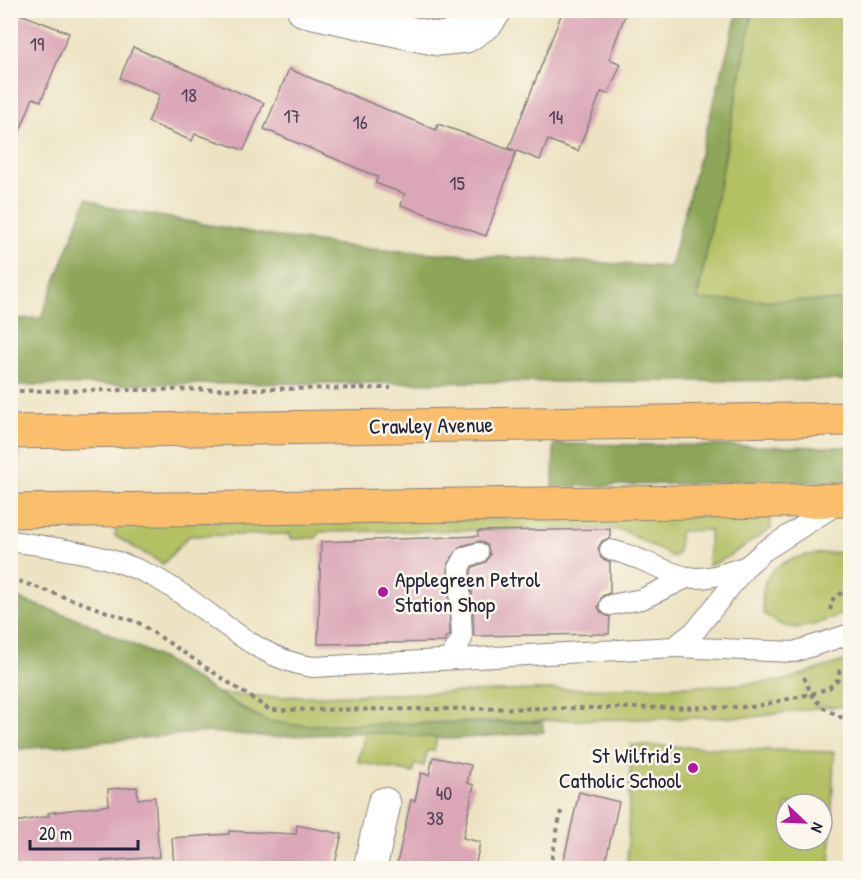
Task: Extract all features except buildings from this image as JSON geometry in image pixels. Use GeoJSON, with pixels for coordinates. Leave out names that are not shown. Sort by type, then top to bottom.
{"type":"FeatureCollection","features":[{"type":"Feature","properties":{"kind":"main road","name":"Crawley Avenue"},"geometry":{"type":"LineString","coordinates":[[10,432],[850,419]]}},
{"type":"Feature","properties":{"kind":"main road"},"geometry":{"type":"LineString","coordinates":[[10,511],[847,500]]}},
{"type":"Feature","properties":{"kind":"street"},"geometry":{"type":"LineString","coordinates":[[304,10],[437,39],[466,36],[487,22],[495,10]]}},
{"type":"Feature","properties":{"kind":"street"},"geometry":{"type":"LineString","coordinates":[[370,868],[384,804]]}},
{"type":"Feature","properties":{"kind":"lane"},"geometry":{"type":"LineString","coordinates":[[610,605],[642,599],[688,577],[716,576],[747,566],[847,500]]}},
{"type":"Feature","properties":{"kind":"lane"},"geometry":{"type":"LineString","coordinates":[[10,541],[99,557],[153,576],[278,658],[296,665],[313,667],[674,647],[794,652],[850,634]]}},
{"type":"Feature","properties":{"kind":"lane"},"geometry":{"type":"LineString","coordinates":[[610,550],[627,553],[688,577]]}},
{"type":"Feature","properties":{"kind":"lane"},"geometry":{"type":"LineString","coordinates":[[449,659],[462,639],[459,568],[465,557],[478,553]]}},
{"type":"Feature","properties":{"kind":"lane"},"geometry":{"type":"LineString","coordinates":[[674,647],[711,614],[747,566]]}},
{"type":"Feature","properties":{"kind":"lane"},"geometry":{"type":"LineString","coordinates":[[461,625],[472,610],[480,608]]}},
{"type":"Feature","properties":{"kind":"path"},"geometry":{"type":"LineString","coordinates":[[794,652],[811,694],[822,707],[850,722]]}},
{"type":"Feature","properties":{"kind":"path"},"geometry":{"type":"LineString","coordinates":[[550,868],[561,811]]}},
{"type":"Feature","properties":{"kind":"path"},"geometry":{"type":"LineString","coordinates":[[850,863],[850,868]]}},
{"type":"Feature","properties":{"kind":"green space"},"geometry":{"type":"Polygon","coordinates":[[[738,11],[753,11],[697,300],[850,301],[850,380],[11,385],[11,319],[41,318],[87,198],[107,207],[278,237],[370,249],[670,267],[738,11]]]}},
{"type":"Feature","properties":{"kind":"green space"},"geometry":{"type":"Polygon","coordinates":[[[753,11],[850,11],[850,301],[697,301],[753,11]]]}},
{"type":"Feature","properties":{"kind":"green space"},"geometry":{"type":"Polygon","coordinates":[[[554,444],[850,447],[850,482],[740,482],[553,487],[554,444]]]}},
{"type":"Feature","properties":{"kind":"green space"},"geometry":{"type":"Polygon","coordinates":[[[11,452],[19,452],[18,490],[11,491],[11,452]]]}},
{"type":"Feature","properties":{"kind":"green space"},"geometry":{"type":"Polygon","coordinates":[[[763,515],[770,519],[771,529],[724,559],[708,565],[710,530],[680,531],[678,554],[673,557],[624,531],[610,529],[319,532],[316,538],[291,539],[290,534],[189,536],[163,564],[115,536],[117,523],[763,515]]]}},
{"type":"Feature","properties":{"kind":"green space"},"geometry":{"type":"Polygon","coordinates":[[[850,552],[850,611],[816,624],[796,628],[775,622],[764,614],[762,594],[766,580],[786,561],[801,556],[850,552]]]}},
{"type":"Feature","properties":{"kind":"green space"},"geometry":{"type":"Polygon","coordinates":[[[10,596],[81,620],[165,660],[244,710],[267,721],[294,725],[542,722],[544,732],[453,739],[365,732],[274,737],[208,732],[11,750],[10,596]]]}},
{"type":"Feature","properties":{"kind":"green space"},"geometry":{"type":"Polygon","coordinates":[[[850,659],[850,706],[822,707],[754,717],[294,725],[267,721],[216,693],[274,697],[729,685],[782,681],[850,659]]]}},
{"type":"Feature","properties":{"kind":"green space"},"geometry":{"type":"Polygon","coordinates":[[[365,732],[437,737],[434,751],[427,751],[424,766],[415,764],[413,773],[358,762],[365,732]]]}},
{"type":"Feature","properties":{"kind":"green space"},"geometry":{"type":"Polygon","coordinates":[[[631,745],[834,752],[833,792],[774,792],[774,852],[831,852],[830,868],[627,868],[631,745]]]}},
{"type":"Feature","properties":{"kind":"place","name":"Applegreen Petrol Station Shop"},"geometry":{"type":"Point","coordinates":[383,592]}},
{"type":"Feature","properties":{"kind":"place","name":"St Wilfrid's Catholic School"},"geometry":{"type":"Point","coordinates":[693,768]}}]}
